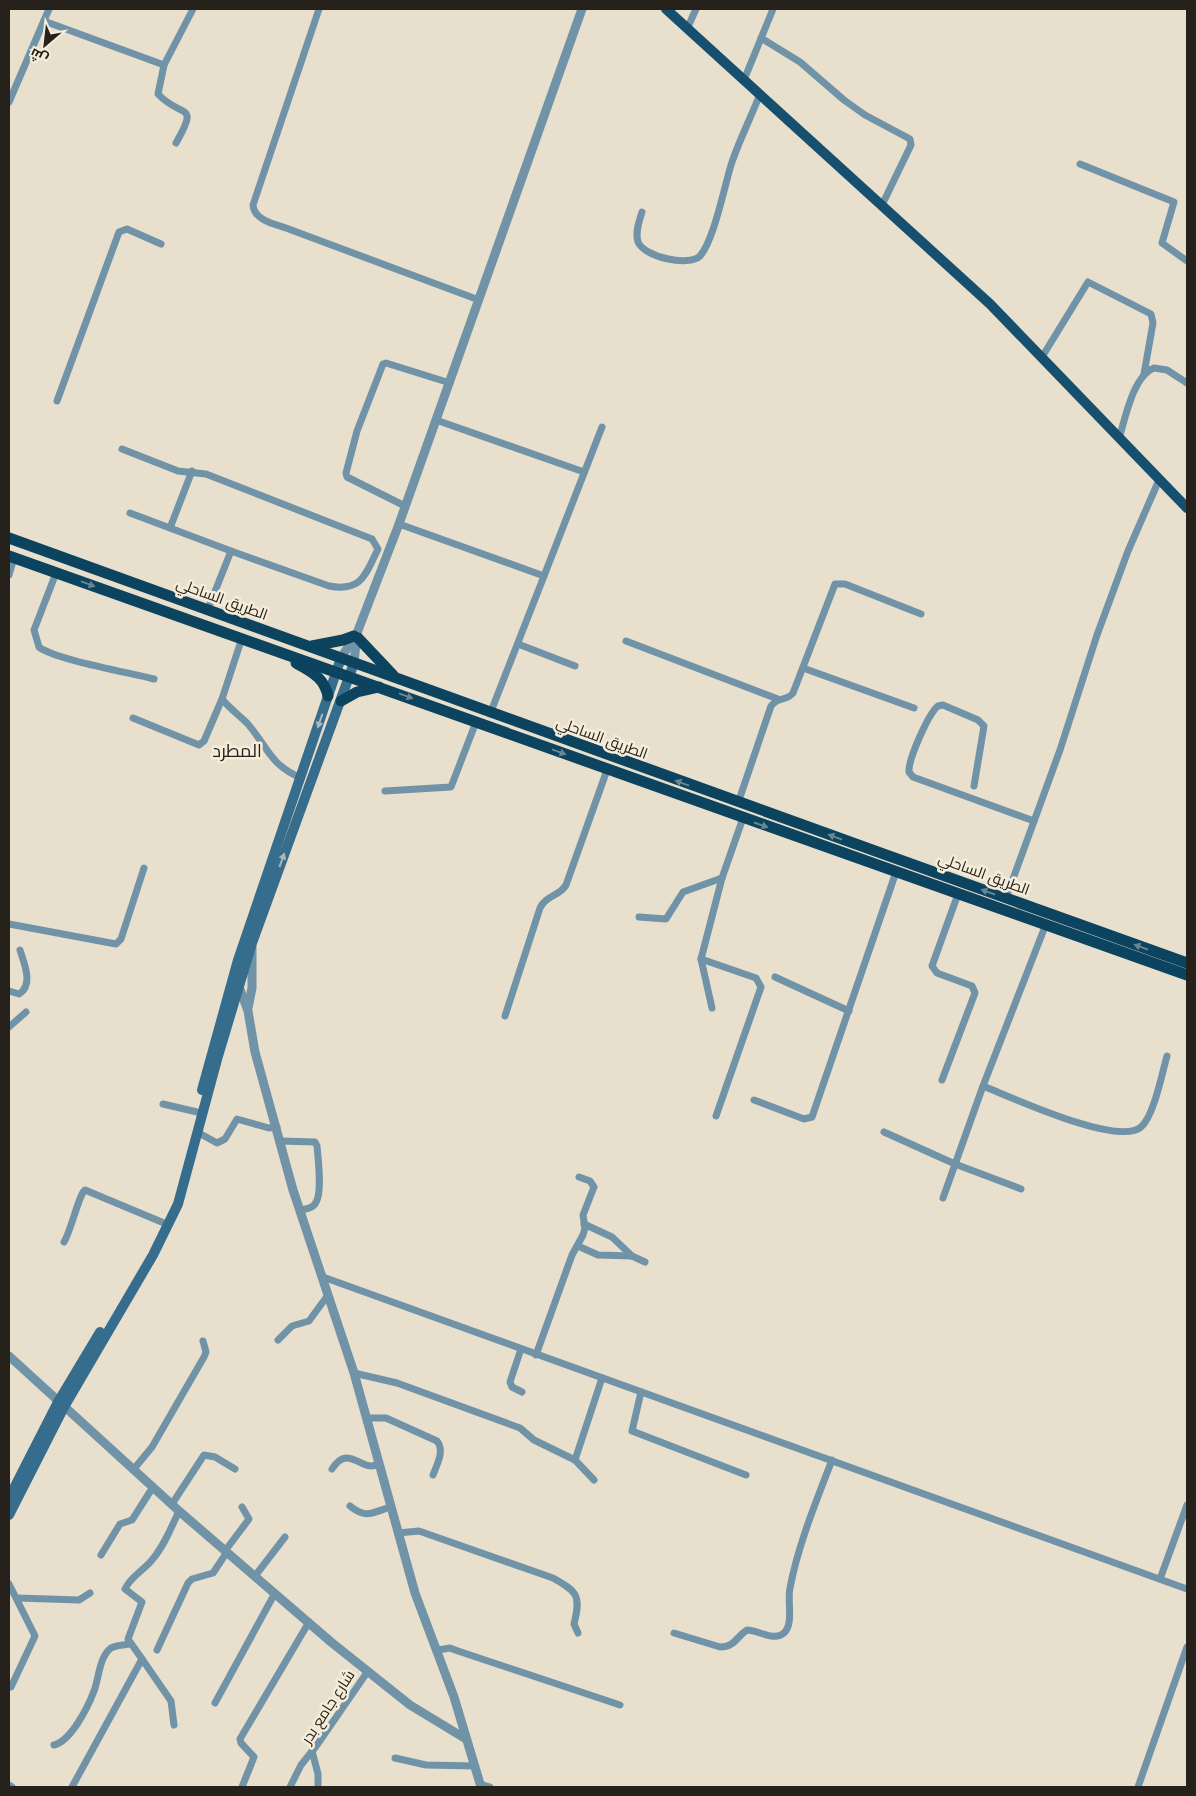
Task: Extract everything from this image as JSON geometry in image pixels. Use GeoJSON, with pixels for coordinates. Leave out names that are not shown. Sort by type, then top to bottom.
{"type":"FeatureCollection","features":[{"type":"Feature","properties":{"kind":"highway","name":"الطريق الساحلي"},"geometry":{"type":"LineString","coordinates":[[9,538],[310,646],[490,714],[1187,963]]}},
{"type":"Feature","properties":{"kind":"highway","name":"الطريق الساحلي"},"geometry":{"type":"LineString","coordinates":[[12,557],[1187,975]]}},
{"type":"Feature","properties":{"kind":"highway"},"geometry":{"type":"LineString","coordinates":[[310,646],[333,643],[356,636],[396,678]]}},
{"type":"Feature","properties":{"kind":"highway"},"geometry":{"type":"LineString","coordinates":[[288,654],[293,660],[323,681],[328,696]]}},
{"type":"Feature","properties":{"kind":"highway"},"geometry":{"type":"LineString","coordinates":[[341,701],[358,692],[381,687]]}},
{"type":"Feature","properties":{"kind":"main road"},"geometry":{"type":"LineString","coordinates":[[666,9],[990,304],[1187,508]]}},
{"type":"Feature","properties":{"kind":"main road"},"geometry":{"type":"LineString","coordinates":[[151,1254],[177,1190],[214,1044],[341,658]]}},
{"type":"Feature","properties":{"kind":"main road"},"geometry":{"type":"LineString","coordinates":[[9,1498],[61,1405],[151,1254],[181,1198],[236,981],[252,943],[354,663]]}},
{"type":"Feature","properties":{"kind":"main road"},"geometry":{"type":"LineString","coordinates":[[9,1515],[61,1405]]}},
{"type":"Feature","properties":{"kind":"street"},"geometry":{"type":"LineString","coordinates":[[9,102],[48,9]]}},
{"type":"Feature","properties":{"kind":"street"},"geometry":{"type":"LineString","coordinates":[[176,143],[188,122],[187,115],[158,94],[164,65],[193,9]]}},
{"type":"Feature","properties":{"kind":"street"},"geometry":{"type":"LineString","coordinates":[[319,9],[253,205],[255,212],[262,219],[479,300]]}},
{"type":"Feature","properties":{"kind":"street"},"geometry":{"type":"LineString","coordinates":[[341,658],[356,636],[399,524],[582,9]]}},
{"type":"Feature","properties":{"kind":"street"},"geometry":{"type":"LineString","coordinates":[[687,29],[696,9]]}},
{"type":"Feature","properties":{"kind":"street"},"geometry":{"type":"LineString","coordinates":[[744,80],[773,9]]}},
{"type":"Feature","properties":{"kind":"street"},"geometry":{"type":"LineString","coordinates":[[44,21],[164,65]]}},
{"type":"Feature","properties":{"kind":"street"},"geometry":{"type":"LineString","coordinates":[[761,38],[800,62],[844,100],[874,122],[910,138],[911,145],[882,205]]}},
{"type":"Feature","properties":{"kind":"street"},"geometry":{"type":"LineString","coordinates":[[642,212],[637,238],[640,246],[646,250],[678,261],[691,261],[700,257],[710,236],[733,160],[760,94]]}},
{"type":"Feature","properties":{"kind":"street"},"geometry":{"type":"LineString","coordinates":[[1080,164],[1174,202],[1162,243],[1187,261]]}},
{"type":"Feature","properties":{"kind":"street"},"geometry":{"type":"LineString","coordinates":[[57,401],[119,232],[127,229],[161,244]]}},
{"type":"Feature","properties":{"kind":"street"},"geometry":{"type":"LineString","coordinates":[[1042,356],[1088,282],[1151,314],[1152,323],[1144,374],[1132,398],[1119,439]]}},
{"type":"Feature","properties":{"kind":"street"},"geometry":{"type":"LineString","coordinates":[[405,506],[347,477],[346,473],[360,422],[383,364],[386,363],[450,383]]}},
{"type":"Feature","properties":{"kind":"street"},"geometry":{"type":"LineString","coordinates":[[1144,374],[1154,368],[1167,370],[1187,383]]}},
{"type":"Feature","properties":{"kind":"street"},"geometry":{"type":"LineString","coordinates":[[436,420],[584,472]]}},
{"type":"Feature","properties":{"kind":"street"},"geometry":{"type":"LineString","coordinates":[[490,714],[602,426]]}},
{"type":"Feature","properties":{"kind":"street"},"geometry":{"type":"LineString","coordinates":[[122,449],[178,470],[206,474],[372,539],[378,549],[365,575],[356,586],[343,588],[321,583],[130,513]]}},
{"type":"Feature","properties":{"kind":"street"},"geometry":{"type":"LineString","coordinates":[[170,528],[192,471]]}},
{"type":"Feature","properties":{"kind":"street"},"geometry":{"type":"LineString","coordinates":[[1006,898],[1060,750],[1097,635],[1128,551],[1159,480]]}},
{"type":"Feature","properties":{"kind":"street"},"geometry":{"type":"LineString","coordinates":[[399,524],[544,576]]}},
{"type":"Feature","properties":{"kind":"street"},"geometry":{"type":"LineString","coordinates":[[208,609],[231,551]]}},
{"type":"Feature","properties":{"kind":"street"},"geometry":{"type":"LineString","coordinates":[[9,574],[12,557]]}},
{"type":"Feature","properties":{"kind":"street"},"geometry":{"type":"LineString","coordinates":[[56,573],[34,630],[39,647],[47,652],[72,659],[154,678]]}},
{"type":"Feature","properties":{"kind":"street"},"geometry":{"type":"LineString","coordinates":[[626,641],[778,699],[786,698],[793,693],[834,584],[845,584],[920,614]]}},
{"type":"Feature","properties":{"kind":"street"},"geometry":{"type":"LineString","coordinates":[[354,663],[356,636]]}},
{"type":"Feature","properties":{"kind":"street"},"geometry":{"type":"LineString","coordinates":[[134,718],[199,745],[204,741],[222,698],[242,638]]}},
{"type":"Feature","properties":{"kind":"street"},"geometry":{"type":"LineString","coordinates":[[518,644],[575,666]]}},
{"type":"Feature","properties":{"kind":"street"},"geometry":{"type":"LineString","coordinates":[[803,668],[914,708]]}},
{"type":"Feature","properties":{"kind":"street"},"geometry":{"type":"LineString","coordinates":[[222,698],[247,724],[276,763],[285,771],[301,778]]}},
{"type":"Feature","properties":{"kind":"street"},"geometry":{"type":"LineString","coordinates":[[738,803],[771,706],[778,699]]}},
{"type":"Feature","properties":{"kind":"street"},"geometry":{"type":"LineString","coordinates":[[974,786],[984,726],[978,720],[943,705],[938,706],[932,713],[911,758],[909,772],[913,777],[1034,821]]}},
{"type":"Feature","properties":{"kind":"street"},"geometry":{"type":"LineString","coordinates":[[385,791],[451,787],[476,722]]}},
{"type":"Feature","properties":{"kind":"street"},"geometry":{"type":"LineString","coordinates":[[506,1016],[540,908],[546,898],[559,892],[566,885],[607,770]]}},
{"type":"Feature","properties":{"kind":"street"},"geometry":{"type":"LineString","coordinates":[[712,1008],[701,959],[722,878],[743,818]]}},
{"type":"Feature","properties":{"kind":"street"},"geometry":{"type":"LineString","coordinates":[[9,924],[116,944],[121,939],[144,868]]}},
{"type":"Feature","properties":{"kind":"street"},"geometry":{"type":"LineString","coordinates":[[754,1100],[804,1119],[812,1117],[896,872]]}},
{"type":"Feature","properties":{"kind":"street"},"geometry":{"type":"LineString","coordinates":[[639,917],[666,919],[683,892],[722,878]]}},
{"type":"Feature","properties":{"kind":"street"},"geometry":{"type":"LineString","coordinates":[[942,1080],[975,993],[972,986],[938,973],[932,966],[958,894]]}},
{"type":"Feature","properties":{"kind":"street"},"geometry":{"type":"LineString","coordinates":[[943,1198],[983,1086],[1046,924]]}},
{"type":"Feature","properties":{"kind":"street"},"geometry":{"type":"LineString","coordinates":[[248,1011],[252,988],[252,943]]}},
{"type":"Feature","properties":{"kind":"street"},"geometry":{"type":"LineString","coordinates":[[9,991],[19,994],[25,987],[27,972],[20,950]]}},
{"type":"Feature","properties":{"kind":"street"},"geometry":{"type":"LineString","coordinates":[[701,959],[756,978],[761,987],[716,1116]]}},
{"type":"Feature","properties":{"kind":"street"},"geometry":{"type":"LineString","coordinates":[[775,977],[849,1011]]}},
{"type":"Feature","properties":{"kind":"street"},"geometry":{"type":"LineString","coordinates":[[236,981],[248,1011],[256,1052],[293,1190],[368,1418],[378,1464],[415,1593],[438,1650],[480,1785],[490,1787]]}},
{"type":"Feature","properties":{"kind":"street"},"geometry":{"type":"LineString","coordinates":[[9,1027],[26,1012]]}},
{"type":"Feature","properties":{"kind":"street"},"geometry":{"type":"LineString","coordinates":[[983,1086],[1088,1126],[1129,1133],[1141,1127],[1149,1114],[1167,1056]]}},
{"type":"Feature","properties":{"kind":"street"},"geometry":{"type":"LineString","coordinates":[[163,1104],[197,1112]]}},
{"type":"Feature","properties":{"kind":"street"},"geometry":{"type":"LineString","coordinates":[[199,1133],[218,1143],[225,1139],[237,1119],[269,1128],[277,1127]]}},
{"type":"Feature","properties":{"kind":"street"},"geometry":{"type":"LineString","coordinates":[[884,1132],[955,1164],[1021,1189]]}},
{"type":"Feature","properties":{"kind":"street"},"geometry":{"type":"LineString","coordinates":[[280,1141],[315,1142],[317,1146],[319,1190],[316,1204],[301,1210]]}},
{"type":"Feature","properties":{"kind":"street"},"geometry":{"type":"LineString","coordinates":[[536,1355],[572,1255],[583,1235],[583,1215],[594,1187],[590,1181],[579,1177]]}},
{"type":"Feature","properties":{"kind":"street"},"geometry":{"type":"LineString","coordinates":[[64,1242],[72,1228],[80,1196],[86,1190],[164,1223]]}},
{"type":"Feature","properties":{"kind":"street"},"geometry":{"type":"LineString","coordinates":[[584,1224],[612,1237],[632,1256],[645,1262]]}},
{"type":"Feature","properties":{"kind":"street"},"geometry":{"type":"LineString","coordinates":[[578,1246],[598,1255],[632,1256]]}},
{"type":"Feature","properties":{"kind":"street"},"geometry":{"type":"LineString","coordinates":[[323,1277],[1187,1589]]}},
{"type":"Feature","properties":{"kind":"street"},"geometry":{"type":"LineString","coordinates":[[278,1340],[292,1326],[309,1321],[328,1295]]}},
{"type":"Feature","properties":{"kind":"street"},"geometry":{"type":"LineString","coordinates":[[133,1470],[152,1447],[204,1358],[206,1352],[202,1341]]}},
{"type":"Feature","properties":{"kind":"street"},"geometry":{"type":"LineString","coordinates":[[521,1349],[510,1382],[512,1387],[522,1392]]}},
{"type":"Feature","properties":{"kind":"street"},"geometry":{"type":"LineString","coordinates":[[9,1356],[179,1511],[308,1622],[410,1705],[466,1739]]}},
{"type":"Feature","properties":{"kind":"street"},"geometry":{"type":"LineString","coordinates":[[354,1373],[397,1383],[520,1428],[534,1440],[575,1460],[594,1480]]}},
{"type":"Feature","properties":{"kind":"street"},"geometry":{"type":"LineString","coordinates":[[575,1460],[602,1378]]}},
{"type":"Feature","properties":{"kind":"street"},"geometry":{"type":"LineString","coordinates":[[641,1392],[632,1432],[746,1474]]}},
{"type":"Feature","properties":{"kind":"street"},"geometry":{"type":"LineString","coordinates":[[368,1418],[386,1418],[437,1441],[441,1447],[433,1475]]}},
{"type":"Feature","properties":{"kind":"street"},"geometry":{"type":"LineString","coordinates":[[172,1504],[204,1455],[214,1457],[235,1469]]}},
{"type":"Feature","properties":{"kind":"street"},"geometry":{"type":"LineString","coordinates":[[332,1469],[337,1460],[343,1458],[371,1466],[378,1464]]}},
{"type":"Feature","properties":{"kind":"street"},"geometry":{"type":"LineString","coordinates":[[674,1633],[720,1647],[728,1647],[736,1643],[747,1630],[773,1637],[780,1636],[786,1632],[789,1624],[789,1590],[798,1556],[832,1460]]}},
{"type":"Feature","properties":{"kind":"street"},"geometry":{"type":"LineString","coordinates":[[101,1555],[120,1524],[132,1520],[153,1487]]}},
{"type":"Feature","properties":{"kind":"street"},"geometry":{"type":"LineString","coordinates":[[1160,1579],[1187,1505]]}},
{"type":"Feature","properties":{"kind":"street"},"geometry":{"type":"LineString","coordinates":[[350,1506],[361,1515],[390,1508]]}},
{"type":"Feature","properties":{"kind":"street"},"geometry":{"type":"LineString","coordinates":[[157,1650],[188,1583],[198,1576],[213,1574],[226,1551],[249,1519],[242,1507]]}},
{"type":"Feature","properties":{"kind":"street"},"geometry":{"type":"LineString","coordinates":[[174,1725],[171,1701],[130,1644],[128,1637],[142,1602],[125,1589],[130,1579],[153,1560],[179,1511]]}},
{"type":"Feature","properties":{"kind":"street"},"geometry":{"type":"LineString","coordinates":[[398,1533],[420,1531],[553,1578],[577,1595],[579,1606],[574,1624],[578,1633]]}},
{"type":"Feature","properties":{"kind":"street"},"geometry":{"type":"LineString","coordinates":[[255,1576],[285,1538]]}},
{"type":"Feature","properties":{"kind":"street"},"geometry":{"type":"LineString","coordinates":[[9,1584],[35,1636],[12,1687]]}},
{"type":"Feature","properties":{"kind":"street"},"geometry":{"type":"LineString","coordinates":[[17,1598],[79,1600],[90,1593]]}},
{"type":"Feature","properties":{"kind":"street"},"geometry":{"type":"LineString","coordinates":[[215,1704],[275,1594]]}},
{"type":"Feature","properties":{"kind":"street"},"geometry":{"type":"LineString","coordinates":[[242,1787],[254,1757],[240,1739],[308,1622]]}},
{"type":"Feature","properties":{"kind":"street"},"geometry":{"type":"LineString","coordinates":[[54,1746],[63,1742],[70,1734],[94,1692],[106,1653],[114,1647],[130,1644]]}},
{"type":"Feature","properties":{"kind":"street"},"geometry":{"type":"LineString","coordinates":[[438,1650],[450,1648],[620,1705]]}},
{"type":"Feature","properties":{"kind":"street"},"geometry":{"type":"LineString","coordinates":[[1138,1787],[1187,1648]]}},
{"type":"Feature","properties":{"kind":"street"},"geometry":{"type":"LineString","coordinates":[[72,1787],[142,1659]]}},
{"type":"Feature","properties":{"kind":"street","name":"شارع جامع بدر"},"geometry":{"type":"LineString","coordinates":[[318,1787],[318,1774],[312,1751],[368,1671]]}},
{"type":"Feature","properties":{"kind":"street"},"geometry":{"type":"LineString","coordinates":[[290,1787],[300,1765],[312,1751]]}},
{"type":"Feature","properties":{"kind":"street"},"geometry":{"type":"LineString","coordinates":[[395,1758],[426,1765],[475,1766]]}},
{"type":"Feature","properties":{"kind":"district","name":"المطرد"},"geometry":{"type":"Point","coordinates":[237,751]}}]}
